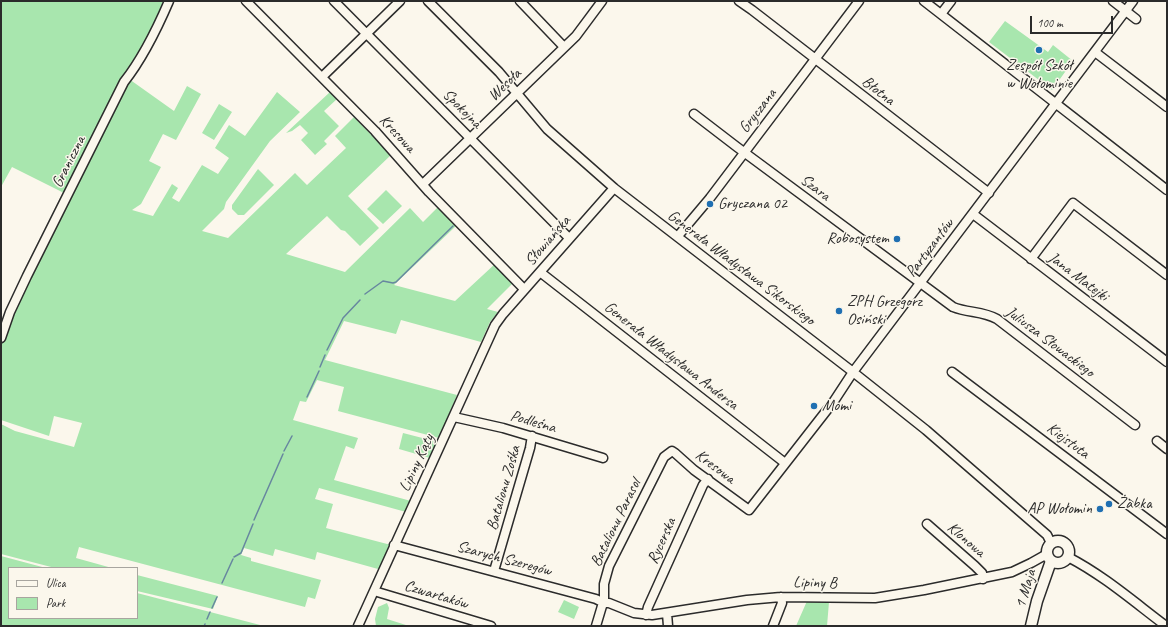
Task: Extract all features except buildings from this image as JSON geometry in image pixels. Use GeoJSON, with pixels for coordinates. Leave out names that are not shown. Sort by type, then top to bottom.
{"type":"FeatureCollection","features":[{"type":"Feature","properties":{"kind":"main road"},"geometry":{"type":"LineString","coordinates":[[1059,541],[1065,543],[1069,548],[1068,557],[1060,563],[1054,562],[1049,557],[1047,548],[1051,543],[1059,541]]}},
{"type":"Feature","properties":{"kind":"main road","name":"1 Maja"},"geometry":{"type":"LineString","coordinates":[[1031,626],[1049,557]]}},
{"type":"Feature","properties":{"kind":"street","name":"Graniczna"},"geometry":{"type":"LineString","coordinates":[[1,338],[10,312],[27,276],[124,82],[131,74],[158,26],[169,1]]}},
{"type":"Feature","properties":{"kind":"street","name":"Kresowa"},"geometry":{"type":"LineString","coordinates":[[246,1],[375,131],[423,184],[524,289]]}},
{"type":"Feature","properties":{"kind":"street","name":"Spokojna"},"geometry":{"type":"LineString","coordinates":[[334,1],[569,238]]}},
{"type":"Feature","properties":{"kind":"street"},"geometry":{"type":"LineString","coordinates":[[322,77],[400,1]]}},
{"type":"Feature","properties":{"kind":"street","name":"Generała Władysława Sikorskiego"},"geometry":{"type":"LineString","coordinates":[[428,1],[499,72],[547,129],[614,188],[670,232],[678,236],[926,430],[1047,535],[1051,543]]}},
{"type":"Feature","properties":{"kind":"street"},"geometry":{"type":"LineString","coordinates":[[520,1],[564,47]]}},
{"type":"Feature","properties":{"kind":"street","name":"Wesoła"},"geometry":{"type":"LineString","coordinates":[[423,184],[576,36],[602,1]]}},
{"type":"Feature","properties":{"kind":"street","name":"Błotna"},"geometry":{"type":"LineString","coordinates":[[739,1],[989,193]]}},
{"type":"Feature","properties":{"kind":"street","name":"Gryczana"},"geometry":{"type":"LineString","coordinates":[[678,236],[859,1]]}},
{"type":"Feature","properties":{"kind":"street"},"geometry":{"type":"LineString","coordinates":[[924,1],[1167,190]]}},
{"type":"Feature","properties":{"kind":"street"},"geometry":{"type":"LineString","coordinates":[[941,14],[951,1]]}},
{"type":"Feature","properties":{"kind":"street"},"geometry":{"type":"LineString","coordinates":[[1113,1],[1136,19]]}},
{"type":"Feature","properties":{"kind":"street","name":"Partyzantów"},"geometry":{"type":"LineString","coordinates":[[749,510],[834,401],[853,372],[1133,1]]}},
{"type":"Feature","properties":{"kind":"street"},"geometry":{"type":"LineString","coordinates":[[1095,52],[1167,107]]}},
{"type":"Feature","properties":{"kind":"street","name":"Szara"},"geometry":{"type":"LineString","coordinates":[[694,114],[921,283]]}},
{"type":"Feature","properties":{"kind":"street","name":"Słowiańska"},"geometry":{"type":"LineString","coordinates":[[503,314],[614,188]]}},
{"type":"Feature","properties":{"kind":"street"},"geometry":{"type":"LineString","coordinates":[[1031,258],[1074,203],[1167,275]]}},
{"type":"Feature","properties":{"kind":"street","name":"Jana Matejki"},"geometry":{"type":"LineString","coordinates":[[973,214],[1167,362]]}},
{"type":"Feature","properties":{"kind":"street","name":"Generała Władysława Andersa"},"geometry":{"type":"LineString","coordinates":[[540,272],[785,462]]}},
{"type":"Feature","properties":{"kind":"street","name":"Juliusza Słowackiego"},"geometry":{"type":"LineString","coordinates":[[921,283],[953,307],[986,314],[997,319],[1135,425]]}},
{"type":"Feature","properties":{"kind":"street","name":"Lipiny Kąty"},"geometry":{"type":"LineString","coordinates":[[358,626],[493,329],[503,314]]}},
{"type":"Feature","properties":{"kind":"street","name":"Kiejstuta"},"geometry":{"type":"LineString","coordinates":[[952,372],[1167,534]]}},
{"type":"Feature","properties":{"kind":"street","name":"Podleśna"},"geometry":{"type":"LineString","coordinates":[[454,417],[532,436],[603,458]]}},
{"type":"Feature","properties":{"kind":"street","name":"Batalionu Zośka"},"geometry":{"type":"LineString","coordinates":[[494,571],[530,448],[532,436]]}},
{"type":"Feature","properties":{"kind":"street"},"geometry":{"type":"LineString","coordinates":[[1158,441],[1167,449]]}},
{"type":"Feature","properties":{"kind":"street","name":"Kresowa"},"geometry":{"type":"LineString","coordinates":[[664,457],[669,452],[674,453],[694,470],[749,510]]}},
{"type":"Feature","properties":{"kind":"street","name":"Batalionu Parasol"},"geometry":{"type":"LineString","coordinates":[[604,603],[604,584],[609,566],[664,457]]}},
{"type":"Feature","properties":{"kind":"street","name":"Rycerska"},"geometry":{"type":"LineString","coordinates":[[646,615],[648,607],[688,517],[703,485],[708,479]]}},
{"type":"Feature","properties":{"kind":"street","name":"Klonowa"},"geometry":{"type":"LineString","coordinates":[[927,524],[975,566],[982,573],[984,579]]}},
{"type":"Feature","properties":{"kind":"street","name":"Szarych Szeregów"},"geometry":{"type":"LineString","coordinates":[[394,545],[596,599],[604,603]]}},
{"type":"Feature","properties":{"kind":"street","name":"Lipiny B"},"geometry":{"type":"LineString","coordinates":[[604,603],[609,603],[634,613],[646,615],[667,614],[740,601],[781,597],[875,598],[984,579],[1012,572],[1031,563],[1049,557]]}},
{"type":"Feature","properties":{"kind":"street"},"geometry":{"type":"LineString","coordinates":[[1068,557],[1078,562],[1166,626]]}},
{"type":"Feature","properties":{"kind":"street","name":"Czwartaków"},"geometry":{"type":"LineString","coordinates":[[374,591],[491,626]]}},
{"type":"Feature","properties":{"kind":"street"},"geometry":{"type":"LineString","coordinates":[[773,626],[782,603],[781,597]]}},
{"type":"Feature","properties":{"kind":"street"},"geometry":{"type":"LineString","coordinates":[[596,626],[604,603]]}},
{"type":"Feature","properties":{"kind":"street"},"geometry":{"type":"LineString","coordinates":[[667,614],[668,626]]}},
{"type":"Feature","properties":{"kind":"green space"},"geometry":{"type":"Polygon","coordinates":[[[1,1],[166,1],[158,19],[125,75],[66,194],[12,167],[1,187],[1,1]]]}},
{"type":"Feature","properties":{"kind":"green space"},"geometry":{"type":"Polygon","coordinates":[[[1005,21],[1048,52],[1053,45],[1073,61],[1052,90],[989,42],[1005,21]]]}},
{"type":"Feature","properties":{"kind":"green space"},"geometry":{"type":"Polygon","coordinates":[[[129,79],[174,111],[187,86],[201,94],[176,140],[163,134],[149,161],[161,167],[141,204],[132,210],[153,216],[172,184],[178,188],[172,198],[179,202],[202,165],[218,174],[229,158],[215,148],[229,125],[245,136],[277,92],[300,112],[270,141],[226,202],[224,209],[202,231],[228,238],[295,173],[307,185],[346,148],[335,136],[354,117],[391,155],[348,196],[379,228],[360,246],[327,216],[286,254],[345,272],[410,208],[423,222],[438,207],[457,225],[394,285],[455,301],[496,263],[515,281],[487,309],[498,312],[490,322],[481,342],[401,320],[396,334],[344,321],[325,360],[457,395],[439,438],[338,411],[344,387],[317,380],[306,402],[300,401],[293,420],[358,438],[354,449],[346,446],[334,480],[411,501],[406,512],[319,488],[315,499],[333,504],[326,528],[391,545],[381,568],[378,569],[317,552],[315,560],[275,549],[273,556],[244,548],[241,555],[251,558],[251,561],[321,580],[315,599],[308,597],[305,607],[79,547],[76,558],[108,567],[51,567],[1,554],[1,424],[15,431],[74,447],[82,423],[54,416],[49,436],[1,420],[1,345],[12,314],[129,79]]]}},
{"type":"Feature","properties":{"kind":"green space"},"geometry":{"type":"Polygon","coordinates":[[[330,92],[337,99],[324,111],[339,126],[324,141],[327,144],[315,155],[301,140],[308,133],[300,125],[292,131],[286,133],[330,92]]]}},
{"type":"Feature","properties":{"kind":"green space"},"geometry":{"type":"Polygon","coordinates":[[[219,104],[232,112],[214,140],[202,133],[219,104]]]}},
{"type":"Feature","properties":{"kind":"green space"},"geometry":{"type":"Polygon","coordinates":[[[258,169],[274,185],[244,215],[238,215],[232,209],[232,205],[258,169]]]}},
{"type":"Feature","properties":{"kind":"green space"},"geometry":{"type":"Polygon","coordinates":[[[386,190],[402,206],[383,224],[367,209],[386,190]]]}},
{"type":"Feature","properties":{"kind":"green space"},"geometry":{"type":"Polygon","coordinates":[[[403,433],[438,442],[430,458],[399,449],[403,433]]]}},
{"type":"Feature","properties":{"kind":"green space"},"geometry":{"type":"Polygon","coordinates":[[[1,556],[42,567],[8,567],[8,619],[138,619],[138,593],[264,626],[1,626],[1,556]]]}},
{"type":"Feature","properties":{"kind":"green space"},"geometry":{"type":"Polygon","coordinates":[[[138,575],[218,596],[213,609],[138,591],[138,575]]]}},
{"type":"Feature","properties":{"kind":"green space"},"geometry":{"type":"Polygon","coordinates":[[[564,600],[579,607],[574,619],[558,612],[564,600]]]}},
{"type":"Feature","properties":{"kind":"green space"},"geometry":{"type":"Polygon","coordinates":[[[807,601],[829,602],[827,626],[796,626],[807,601]]]}},
{"type":"Feature","properties":{"kind":"green space"},"geometry":{"type":"Polygon","coordinates":[[[387,603],[389,608],[387,619],[409,626],[376,626],[375,619],[378,607],[387,603]]]}},
{"type":"Feature","properties":{"kind":"waterway"},"geometry":{"type":"LineString","coordinates":[[365,294],[383,281],[393,283],[396,282],[453,226]]}},
{"type":"Feature","properties":{"kind":"waterway"},"geometry":{"type":"LineString","coordinates":[[327,350],[343,318],[360,300]]}},
{"type":"Feature","properties":{"kind":"waterway"},"geometry":{"type":"LineString","coordinates":[[320,367],[325,355]]}},
{"type":"Feature","properties":{"kind":"waterway"},"geometry":{"type":"LineString","coordinates":[[307,397],[319,371]]}},
{"type":"Feature","properties":{"kind":"waterway"},"geometry":{"type":"LineString","coordinates":[[284,451],[292,436]]}},
{"type":"Feature","properties":{"kind":"waterway"},"geometry":{"type":"LineString","coordinates":[[254,520],[283,454]]}},
{"type":"Feature","properties":{"kind":"waterway"},"geometry":{"type":"LineString","coordinates":[[234,557],[241,553],[253,524]]}},
{"type":"Feature","properties":{"kind":"waterway"},"geometry":{"type":"LineString","coordinates":[[222,583],[233,559]]}},
{"type":"Feature","properties":{"kind":"waterway"},"geometry":{"type":"LineString","coordinates":[[212,608],[217,597]]}},
{"type":"Feature","properties":{"kind":"waterway"},"geometry":{"type":"LineString","coordinates":[[207,619],[210,612]]}},
{"type":"Feature","properties":{"kind":"place","name":"Zespół Szkół w Wołominie"},"geometry":{"type":"Point","coordinates":[1039,50]}},
{"type":"Feature","properties":{"kind":"place","name":"Gryczana 02"},"geometry":{"type":"Point","coordinates":[710,204]}},
{"type":"Feature","properties":{"kind":"place","name":"Robosystem"},"geometry":{"type":"Point","coordinates":[897,239]}},
{"type":"Feature","properties":{"kind":"place","name":"ZPH Grzegorz Osiński"},"geometry":{"type":"Point","coordinates":[839,311]}},
{"type":"Feature","properties":{"kind":"place","name":"Momi"},"geometry":{"type":"Point","coordinates":[814,406]}},
{"type":"Feature","properties":{"kind":"place","name":"Żabka"},"geometry":{"type":"Point","coordinates":[1109,504]}},
{"type":"Feature","properties":{"kind":"place","name":"AP Wołomin"},"geometry":{"type":"Point","coordinates":[1100,509]}}]}
